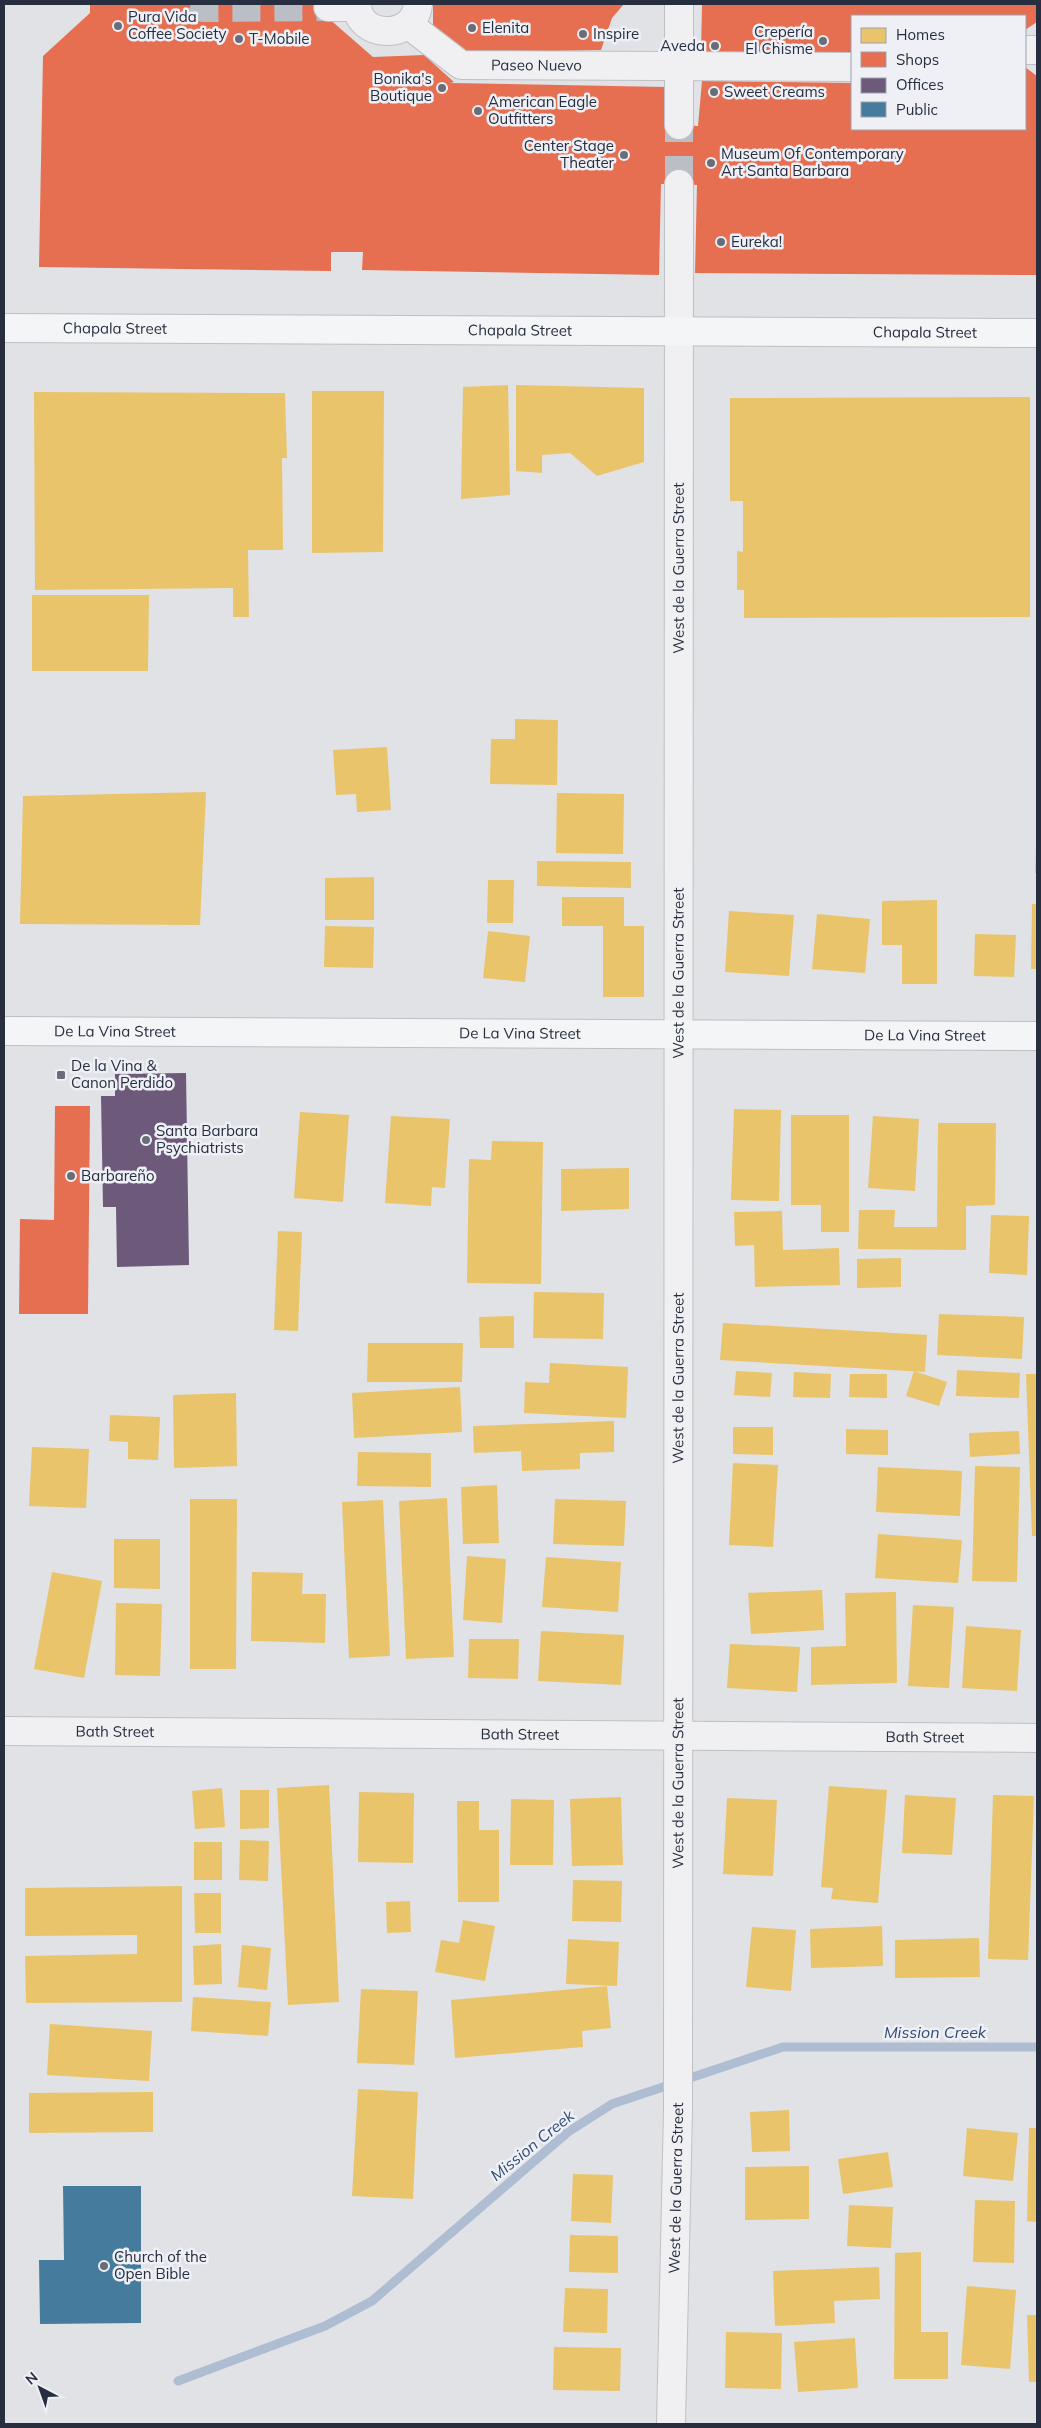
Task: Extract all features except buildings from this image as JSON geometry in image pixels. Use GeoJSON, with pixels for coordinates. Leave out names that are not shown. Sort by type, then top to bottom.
{"type":"FeatureCollection","features":[{"type":"Feature","properties":{"kind":"main road","name":"Chapala Street"},"geometry":{"type":"LineString","coordinates":[[4,328],[1037,333]]}},
{"type":"Feature","properties":{"kind":"main road","name":"De La Vina Street"},"geometry":{"type":"LineString","coordinates":[[4,1031],[1037,1036]]}},
{"type":"Feature","properties":{"kind":"street"},"geometry":{"type":"LineString","coordinates":[[679,4],[679,125]]}},
{"type":"Feature","properties":{"kind":"street","name":"Paseo Nuevo"},"geometry":{"type":"LineString","coordinates":[[328,7],[357,6],[364,22],[378,31],[394,32],[413,14],[461,65],[851,68]]}},
{"type":"Feature","properties":{"kind":"street"},"geometry":{"type":"LineString","coordinates":[[678,330],[679,184]]}},
{"type":"Feature","properties":{"kind":"street","name":"West de la Guerra Street"},"geometry":{"type":"LineString","coordinates":[[671,2424],[678,2110],[678,330]]}},
{"type":"Feature","properties":{"kind":"street","name":"Bath Street"},"geometry":{"type":"LineString","coordinates":[[4,1731],[1037,1738]]}},
{"type":"Feature","properties":{"kind":"waterway","name":"Mission Creek"},"geometry":{"type":"LineString","coordinates":[[178,2381],[325,2326],[372,2301],[568,2132],[612,2104],[783,2047],[1037,2047]]}},
{"type":"Feature","properties":{"kind":"tunnel"},"geometry":{"type":"LineString","coordinates":[[191,4],[203,8],[328,7]]}},
{"type":"Feature","properties":{"kind":"tunnel"},"geometry":{"type":"LineString","coordinates":[[679,125],[679,184]]}},
{"type":"Feature","properties":{"kind":"place","name":"Pura Vida Coffee Society"},"geometry":{"type":"Point","coordinates":[118,26]}},
{"type":"Feature","properties":{"kind":"place","name":"Elenita"},"geometry":{"type":"Point","coordinates":[472,28]}},
{"type":"Feature","properties":{"kind":"place","name":"Inspire"},"geometry":{"type":"Point","coordinates":[583,34]}},
{"type":"Feature","properties":{"kind":"place","name":"T-Mobile"},"geometry":{"type":"Point","coordinates":[239,39]}},
{"type":"Feature","properties":{"kind":"place","name":"Crepería El Chisme"},"geometry":{"type":"Point","coordinates":[823,41]}},
{"type":"Feature","properties":{"kind":"place","name":"Aveda"},"geometry":{"type":"Point","coordinates":[715,46]}},
{"type":"Feature","properties":{"kind":"place","name":"Bonika's Boutique"},"geometry":{"type":"Point","coordinates":[442,88]}},
{"type":"Feature","properties":{"kind":"place","name":"Sweet Creams"},"geometry":{"type":"Point","coordinates":[714,92]}},
{"type":"Feature","properties":{"kind":"place","name":"American Eagle Outfitters"},"geometry":{"type":"Point","coordinates":[478,111]}},
{"type":"Feature","properties":{"kind":"place","name":"Center Stage Theater"},"geometry":{"type":"Point","coordinates":[624,155]}},
{"type":"Feature","properties":{"kind":"place","name":"Museum Of Contemporary Art Santa Barbara"},"geometry":{"type":"Point","coordinates":[711,163]}},
{"type":"Feature","properties":{"kind":"place","name":"Eureka!"},"geometry":{"type":"Point","coordinates":[721,242]}},
{"type":"Feature","properties":{"kind":"place","name":"De la Vina & Canon Perdido"},"geometry":{"type":"Point","coordinates":[61,1075]}},
{"type":"Feature","properties":{"kind":"place","name":"Santa Barbara Psychiatrists"},"geometry":{"type":"Point","coordinates":[146,1140]}},
{"type":"Feature","properties":{"kind":"place","name":"Barbareño"},"geometry":{"type":"Point","coordinates":[71,1176]}},
{"type":"Feature","properties":{"kind":"place","name":"Church of the Open Bible"},"geometry":{"type":"Point","coordinates":[104,2266]}}]}
